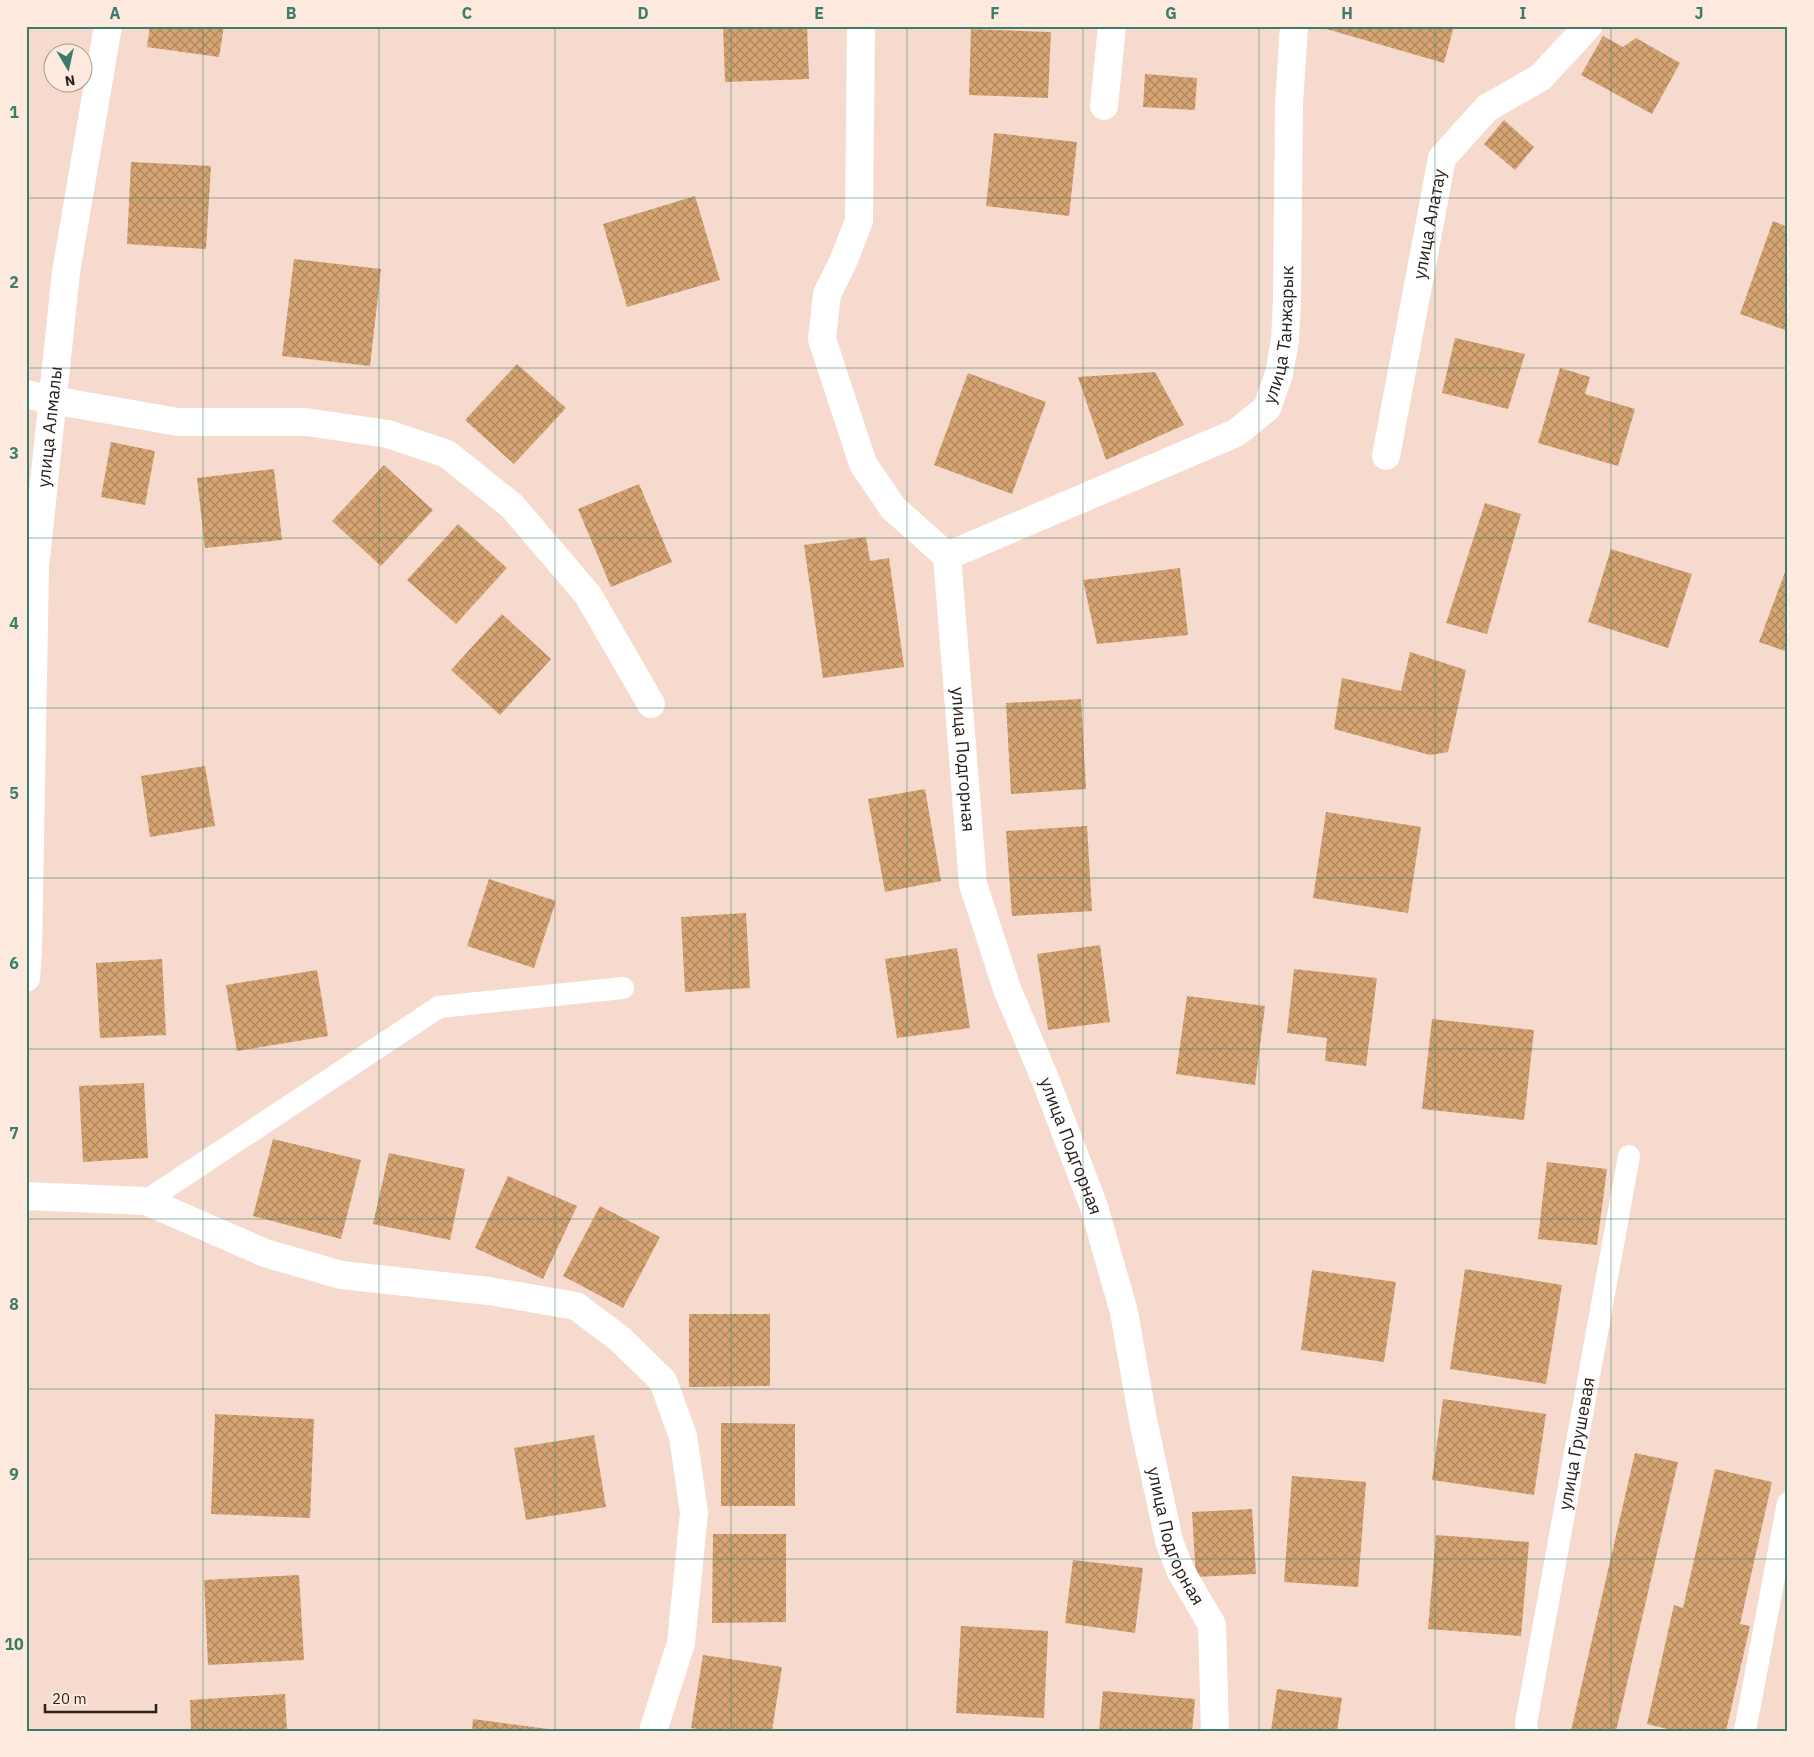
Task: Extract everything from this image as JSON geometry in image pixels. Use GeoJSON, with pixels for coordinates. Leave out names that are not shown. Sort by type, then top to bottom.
{"type":"FeatureCollection","features":[{"type":"Feature","properties":{"kind":"street","name":"улица Алмалы"},"geometry":{"type":"LineString","coordinates":[[26,978],[39,397],[66,272],[108,26]]}},
{"type":"Feature","properties":{"kind":"street"},"geometry":{"type":"LineString","coordinates":[[861,26],[859,221],[843,262],[827,294],[822,339],[863,464],[893,508],[946,556]]}},
{"type":"Feature","properties":{"kind":"street"},"geometry":{"type":"LineString","coordinates":[[1104,106],[1112,26]]}},
{"type":"Feature","properties":{"kind":"street","name":"улица Танжарык"},"geometry":{"type":"LineString","coordinates":[[946,556],[1236,433],[1267,408],[1279,374],[1285,332],[1289,104],[1294,26]]}},
{"type":"Feature","properties":{"kind":"street","name":"улица Алатау"},"geometry":{"type":"LineString","coordinates":[[1386,456],[1442,158],[1487,108],[1541,77],[1588,26]]}},
{"type":"Feature","properties":{"kind":"street"},"geometry":{"type":"LineString","coordinates":[[39,397],[178,422],[306,422],[388,434],[447,454],[512,506],[588,594],[651,704]]}},
{"type":"Feature","properties":{"kind":"street","name":"улица Подгорная"},"geometry":{"type":"LineString","coordinates":[[946,556],[973,884],[1007,989],[1046,1081],[1094,1207],[1124,1312],[1143,1420],[1168,1541],[1180,1570],[1212,1625],[1214,1731]]}},
{"type":"Feature","properties":{"kind":"street"},"geometry":{"type":"LineString","coordinates":[[26,1196],[146,1201],[265,1253],[341,1275],[489,1291],[576,1306],[620,1339],[663,1382],[683,1436],[694,1513],[681,1644],[653,1731]]}},
{"type":"Feature","properties":{"kind":"lane"},"geometry":{"type":"LineString","coordinates":[[146,1201],[439,1007],[623,988]]}},
{"type":"Feature","properties":{"kind":"lane","name":"улица Грушевая"},"geometry":{"type":"LineString","coordinates":[[1527,1731],[1526,1723],[1629,1156]]}},
{"type":"Feature","properties":{"kind":"lane"},"geometry":{"type":"LineString","coordinates":[[1745,1731],[1788,1502]]}},
{"type":"Feature","properties":{"kind":"building"},"geometry":{"type":"Polygon","coordinates":[[[150,26],[224,26],[219,57],[147,47],[150,26]]]}},
{"type":"Feature","properties":{"kind":"building"},"geometry":{"type":"Polygon","coordinates":[[[723,26],[807,26],[809,79],[725,82],[723,26]]]}},
{"type":"Feature","properties":{"kind":"building"},"geometry":{"type":"Polygon","coordinates":[[[1316,26],[1454,26],[1444,63],[1316,26]]]}},
{"type":"Feature","properties":{"kind":"building"},"geometry":{"type":"Polygon","coordinates":[[[971,29],[1051,32],[1048,98],[969,95],[971,29]]]}},
{"type":"Feature","properties":{"kind":"building"},"geometry":{"type":"Polygon","coordinates":[[[1603,36],[1623,47],[1636,38],[1680,63],[1652,114],[1581,75],[1603,36]]]}},
{"type":"Feature","properties":{"kind":"building"},"geometry":{"type":"Polygon","coordinates":[[[1145,74],[1197,78],[1195,110],[1143,107],[1145,74]]]}},
{"type":"Feature","properties":{"kind":"building"},"geometry":{"type":"Polygon","coordinates":[[[1504,120],[1534,147],[1515,170],[1484,144],[1504,120]]]}},
{"type":"Feature","properties":{"kind":"building"},"geometry":{"type":"Polygon","coordinates":[[[994,133],[1077,142],[1069,216],[986,206],[994,133]]]}},
{"type":"Feature","properties":{"kind":"building"},"geometry":{"type":"Polygon","coordinates":[[[131,162],[211,166],[206,249],[127,244],[131,162]]]}},
{"type":"Feature","properties":{"kind":"building"},"geometry":{"type":"Polygon","coordinates":[[[695,196],[720,280],[627,307],[603,224],[695,196]]]}},
{"type":"Feature","properties":{"kind":"building"},"geometry":{"type":"Polygon","coordinates":[[[1773,221],[1788,227],[1788,331],[1740,314],[1773,221]]]}},
{"type":"Feature","properties":{"kind":"building"},"geometry":{"type":"Polygon","coordinates":[[[294,259],[381,269],[370,366],[282,356],[294,259]]]}},
{"type":"Feature","properties":{"kind":"building"},"geometry":{"type":"Polygon","coordinates":[[[1455,338],[1525,354],[1508,409],[1442,393],[1455,338]]]}},
{"type":"Feature","properties":{"kind":"building"},"geometry":{"type":"Polygon","coordinates":[[[517,364],[566,408],[514,464],[465,420],[517,364]]]}},
{"type":"Feature","properties":{"kind":"building"},"geometry":{"type":"Polygon","coordinates":[[[1560,368],[1590,377],[1585,394],[1635,409],[1618,466],[1538,443],[1560,368]]]}},
{"type":"Feature","properties":{"kind":"building"},"geometry":{"type":"Polygon","coordinates":[[[1155,372],[1184,425],[1106,460],[1078,377],[1155,372]]]}},
{"type":"Feature","properties":{"kind":"building"},"geometry":{"type":"Polygon","coordinates":[[[968,373],[1046,402],[1012,494],[934,465],[968,373]]]}},
{"type":"Feature","properties":{"kind":"building"},"geometry":{"type":"Polygon","coordinates":[[[111,442],[155,451],[145,505],[101,497],[111,442]]]}},
{"type":"Feature","properties":{"kind":"building"},"geometry":{"type":"Polygon","coordinates":[[[384,465],[433,510],[381,566],[332,521],[384,465]]]}},
{"type":"Feature","properties":{"kind":"building"},"geometry":{"type":"Polygon","coordinates":[[[274,469],[282,540],[205,548],[197,478],[274,469]]]}},
{"type":"Feature","properties":{"kind":"building"},"geometry":{"type":"Polygon","coordinates":[[[639,484],[672,562],[611,587],[578,509],[639,484]]]}},
{"type":"Feature","properties":{"kind":"building"},"geometry":{"type":"Polygon","coordinates":[[[1485,503],[1521,514],[1487,634],[1446,623],[1485,503]]]}},
{"type":"Feature","properties":{"kind":"building"},"geometry":{"type":"Polygon","coordinates":[[[458,524],[507,568],[456,624],[407,580],[458,524]]]}},
{"type":"Feature","properties":{"kind":"building"},"geometry":{"type":"Polygon","coordinates":[[[866,537],[870,561],[889,558],[904,667],[823,678],[804,545],[866,537]]]}},
{"type":"Feature","properties":{"kind":"building"},"geometry":{"type":"Polygon","coordinates":[[[1611,549],[1692,574],[1668,648],[1588,622],[1611,549]]]}},
{"type":"Feature","properties":{"kind":"building"},"geometry":{"type":"Polygon","coordinates":[[[1788,564],[1788,652],[1759,642],[1788,564]]]}},
{"type":"Feature","properties":{"kind":"building"},"geometry":{"type":"Polygon","coordinates":[[[1180,568],[1188,635],[1097,644],[1083,580],[1180,568]]]}},
{"type":"Feature","properties":{"kind":"building"},"geometry":{"type":"Polygon","coordinates":[[[502,614],[551,659],[500,715],[451,670],[502,614]]]}},
{"type":"Feature","properties":{"kind":"building"},"geometry":{"type":"Polygon","coordinates":[[[1410,652],[1466,670],[1448,752],[1430,755],[1334,729],[1342,678],[1401,691],[1410,652]]]}},
{"type":"Feature","properties":{"kind":"building"},"geometry":{"type":"Polygon","coordinates":[[[1081,699],[1086,789],[1011,794],[1006,703],[1081,699]]]}},
{"type":"Feature","properties":{"kind":"building"},"geometry":{"type":"Polygon","coordinates":[[[205,766],[215,826],[150,837],[141,776],[205,766]]]}},
{"type":"Feature","properties":{"kind":"building"},"geometry":{"type":"Polygon","coordinates":[[[925,789],[941,881],[885,892],[868,799],[925,789]]]}},
{"type":"Feature","properties":{"kind":"building"},"geometry":{"type":"Polygon","coordinates":[[[1326,812],[1421,827],[1408,913],[1313,898],[1326,812]]]}},
{"type":"Feature","properties":{"kind":"building"},"geometry":{"type":"Polygon","coordinates":[[[1087,826],[1092,911],[1012,916],[1006,831],[1087,826]]]}},
{"type":"Feature","properties":{"kind":"building"},"geometry":{"type":"Polygon","coordinates":[[[489,879],[556,901],[534,968],[467,946],[489,879]]]}},
{"type":"Feature","properties":{"kind":"building"},"geometry":{"type":"Polygon","coordinates":[[[746,913],[750,988],[685,992],[681,917],[746,913]]]}},
{"type":"Feature","properties":{"kind":"building"},"geometry":{"type":"Polygon","coordinates":[[[1100,945],[1110,1022],[1048,1030],[1037,954],[1100,945]]]}},
{"type":"Feature","properties":{"kind":"building"},"geometry":{"type":"Polygon","coordinates":[[[957,948],[970,1028],[897,1038],[885,959],[957,948]]]}},
{"type":"Feature","properties":{"kind":"building"},"geometry":{"type":"Polygon","coordinates":[[[162,959],[166,1035],[100,1038],[96,963],[162,959]]]}},
{"type":"Feature","properties":{"kind":"building"},"geometry":{"type":"Polygon","coordinates":[[[1294,969],[1377,978],[1366,1066],[1325,1061],[1327,1038],[1287,1033],[1294,969]]]}},
{"type":"Feature","properties":{"kind":"building"},"geometry":{"type":"Polygon","coordinates":[[[317,970],[328,1036],[237,1051],[226,985],[317,970]]]}},
{"type":"Feature","properties":{"kind":"building"},"geometry":{"type":"Polygon","coordinates":[[[1187,996],[1265,1006],[1255,1085],[1176,1074],[1187,996]]]}},
{"type":"Feature","properties":{"kind":"building"},"geometry":{"type":"Polygon","coordinates":[[[1432,1019],[1534,1030],[1524,1120],[1422,1109],[1432,1019]]]}},
{"type":"Feature","properties":{"kind":"building"},"geometry":{"type":"Polygon","coordinates":[[[144,1083],[148,1158],[83,1162],[79,1086],[144,1083]]]}},
{"type":"Feature","properties":{"kind":"building"},"geometry":{"type":"Polygon","coordinates":[[[273,1139],[361,1160],[341,1239],[253,1216],[273,1139]]]}},
{"type":"Feature","properties":{"kind":"building"},"geometry":{"type":"Polygon","coordinates":[[[389,1153],[465,1169],[450,1240],[373,1224],[389,1153]]]}},
{"type":"Feature","properties":{"kind":"building"},"geometry":{"type":"Polygon","coordinates":[[[1547,1162],[1607,1169],[1597,1245],[1538,1239],[1547,1162]]]}},
{"type":"Feature","properties":{"kind":"building"},"geometry":{"type":"Polygon","coordinates":[[[508,1176],[577,1206],[543,1279],[475,1248],[508,1176]]]}},
{"type":"Feature","properties":{"kind":"building"},"geometry":{"type":"Polygon","coordinates":[[[600,1206],[660,1237],[623,1308],[563,1276],[600,1206]]]}},
{"type":"Feature","properties":{"kind":"building"},"geometry":{"type":"Polygon","coordinates":[[[1465,1269],[1562,1285],[1546,1384],[1450,1369],[1465,1269]]]}},
{"type":"Feature","properties":{"kind":"building"},"geometry":{"type":"Polygon","coordinates":[[[1312,1270],[1396,1282],[1384,1362],[1301,1350],[1312,1270]]]}},
{"type":"Feature","properties":{"kind":"building"},"geometry":{"type":"Polygon","coordinates":[[[689,1314],[770,1314],[770,1386],[689,1387],[689,1314]]]}},
{"type":"Feature","properties":{"kind":"building"},"geometry":{"type":"Polygon","coordinates":[[[1443,1399],[1546,1414],[1534,1495],[1432,1480],[1443,1399]]]}},
{"type":"Feature","properties":{"kind":"building"},"geometry":{"type":"Polygon","coordinates":[[[215,1414],[314,1419],[310,1518],[211,1514],[215,1414]]]}},
{"type":"Feature","properties":{"kind":"building"},"geometry":{"type":"Polygon","coordinates":[[[721,1423],[795,1424],[795,1506],[721,1506],[721,1423]]]}},
{"type":"Feature","properties":{"kind":"building"},"geometry":{"type":"Polygon","coordinates":[[[594,1435],[606,1507],[526,1520],[514,1448],[594,1435]]]}},
{"type":"Feature","properties":{"kind":"building"},"geometry":{"type":"Polygon","coordinates":[[[1635,1453],[1678,1462],[1616,1731],[1571,1731],[1635,1453]]]}},
{"type":"Feature","properties":{"kind":"building"},"geometry":{"type":"Polygon","coordinates":[[[1715,1469],[1772,1482],[1740,1624],[1750,1626],[1726,1731],[1676,1731],[1647,1724],[1674,1605],[1683,1608],[1715,1469]]]}},
{"type":"Feature","properties":{"kind":"building"},"geometry":{"type":"Polygon","coordinates":[[[1292,1476],[1366,1482],[1358,1587],[1284,1582],[1292,1476]]]}},
{"type":"Feature","properties":{"kind":"building"},"geometry":{"type":"Polygon","coordinates":[[[1252,1509],[1256,1574],[1196,1577],[1192,1512],[1252,1509]]]}},
{"type":"Feature","properties":{"kind":"building"},"geometry":{"type":"Polygon","coordinates":[[[713,1534],[786,1534],[786,1622],[712,1623],[713,1534]]]}},
{"type":"Feature","properties":{"kind":"building"},"geometry":{"type":"Polygon","coordinates":[[[1436,1535],[1529,1542],[1521,1636],[1428,1629],[1436,1535]]]}},
{"type":"Feature","properties":{"kind":"building"},"geometry":{"type":"Polygon","coordinates":[[[1073,1560],[1143,1568],[1135,1633],[1065,1623],[1073,1560]]]}},
{"type":"Feature","properties":{"kind":"building"},"geometry":{"type":"Polygon","coordinates":[[[299,1575],[304,1660],[208,1665],[204,1580],[299,1575]]]}},
{"type":"Feature","properties":{"kind":"building"},"geometry":{"type":"Polygon","coordinates":[[[961,1626],[1048,1631],[1044,1718],[956,1713],[961,1626]]]}},
{"type":"Feature","properties":{"kind":"building"},"geometry":{"type":"Polygon","coordinates":[[[703,1655],[782,1667],[772,1731],[709,1731],[691,1728],[703,1655]]]}},
{"type":"Feature","properties":{"kind":"building"},"geometry":{"type":"Polygon","coordinates":[[[1277,1689],[1342,1698],[1337,1731],[1271,1731],[1277,1689]]]}},
{"type":"Feature","properties":{"kind":"building"},"geometry":{"type":"Polygon","coordinates":[[[1103,1691],[1195,1699],[1192,1731],[1099,1731],[1103,1691]]]}},
{"type":"Feature","properties":{"kind":"building"},"geometry":{"type":"Polygon","coordinates":[[[285,1694],[287,1731],[191,1731],[190,1700],[285,1694]]]}},
{"type":"Feature","properties":{"kind":"building"},"geometry":{"type":"Polygon","coordinates":[[[473,1719],[556,1730],[556,1731],[472,1731],[473,1719]]]}}]}
